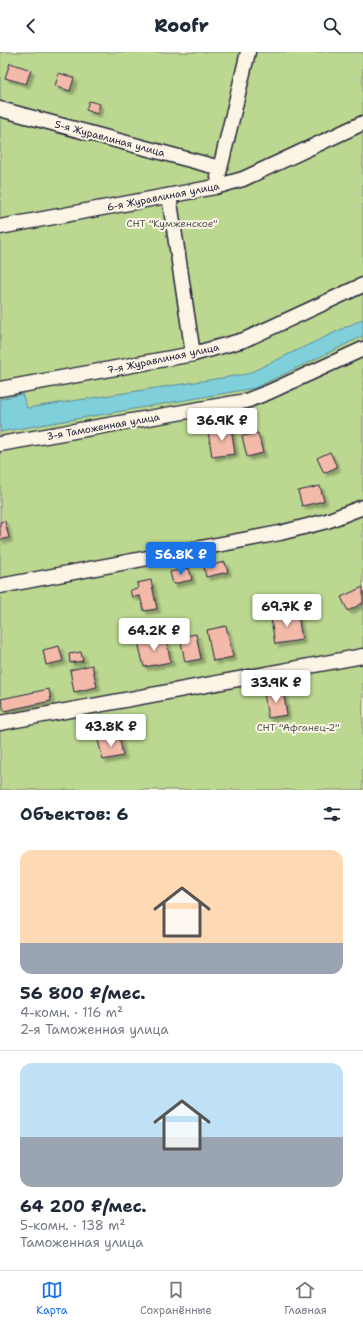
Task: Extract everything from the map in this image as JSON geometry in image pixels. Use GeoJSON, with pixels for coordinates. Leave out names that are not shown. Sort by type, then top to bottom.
{"type":"FeatureCollection","features":[{"type":"Feature","properties":{"kind":"street"},"geometry":{"type":"LineString","coordinates":[[215,188],[248,52]]}},
{"type":"Feature","properties":{"kind":"street","name":"5-я Журавлиная улица"},"geometry":{"type":"LineString","coordinates":[[0,109],[220,168]]}},
{"type":"Feature","properties":{"kind":"street","name":"6-я Журавлиная улица"},"geometry":{"type":"LineString","coordinates":[[0,227],[215,188],[243,179],[363,122]]}},
{"type":"Feature","properties":{"kind":"street"},"geometry":{"type":"LineString","coordinates":[[169,196],[194,354]]}},
{"type":"Feature","properties":{"kind":"street","name":"7-я Журавлиная улица"},"geometry":{"type":"LineString","coordinates":[[0,389],[194,354],[244,340],[363,286]]}},
{"type":"Feature","properties":{"kind":"street","name":"3-я Таможенная улица"},"geometry":{"type":"LineString","coordinates":[[0,444],[246,401],[363,349]]}},
{"type":"Feature","properties":{"kind":"street"},"geometry":{"type":"LineString","coordinates":[[0,586],[280,533],[327,521],[363,507]]}},
{"type":"Feature","properties":{"kind":"street"},"geometry":{"type":"LineString","coordinates":[[0,723],[363,656]]}},
{"type":"Feature","properties":{"kind":"green space"},"geometry":{"type":"Polygon","coordinates":[[[0,52],[363,52],[363,790],[0,790],[0,52]]]}},
{"type":"Feature","properties":{"kind":"water"},"geometry":{"type":"Polygon","coordinates":[[[363,319],[363,336],[255,388],[0,432],[0,399],[22,394],[27,408],[247,374],[363,319]]]}},
{"type":"Feature","properties":{"kind":"building"},"geometry":{"type":"Polygon","coordinates":[[[10,63],[31,70],[26,84],[5,78],[10,63]]]}},
{"type":"Feature","properties":{"kind":"building"},"geometry":{"type":"Polygon","coordinates":[[[59,73],[74,78],[70,91],[55,86],[59,73]]]}},
{"type":"Feature","properties":{"kind":"building"},"geometry":{"type":"Polygon","coordinates":[[[89,101],[100,104],[97,114],[86,110],[89,101]]]}},
{"type":"Feature","properties":{"kind":"building"},"geometry":{"type":"Polygon","coordinates":[[[231,427],[235,454],[212,457],[208,431],[231,427]]]}},
{"type":"Feature","properties":{"kind":"building"},"geometry":{"type":"Polygon","coordinates":[[[258,433],[263,453],[247,457],[242,436],[258,433]]]}},
{"type":"Feature","properties":{"kind":"building"},"geometry":{"type":"Polygon","coordinates":[[[330,452],[337,467],[324,473],[317,458],[330,452]]]}},
{"type":"Feature","properties":{"kind":"building"},"geometry":{"type":"Polygon","coordinates":[[[320,486],[324,501],[302,506],[298,491],[320,486]]]}},
{"type":"Feature","properties":{"kind":"building"},"geometry":{"type":"Polygon","coordinates":[[[5,521],[9,538],[0,540],[0,522],[5,521]]]}},
{"type":"Feature","properties":{"kind":"building"},"geometry":{"type":"Polygon","coordinates":[[[225,562],[228,572],[206,577],[204,567],[225,562]]]}},
{"type":"Feature","properties":{"kind":"building"},"geometry":{"type":"Polygon","coordinates":[[[189,568],[192,580],[173,584],[170,572],[189,568]]]}},
{"type":"Feature","properties":{"kind":"building"},"geometry":{"type":"Polygon","coordinates":[[[151,580],[157,609],[144,611],[140,596],[132,597],[130,590],[138,589],[137,583],[151,580]]]}},
{"type":"Feature","properties":{"kind":"building"},"geometry":{"type":"Polygon","coordinates":[[[363,587],[363,603],[348,611],[341,597],[363,587]]]}},
{"type":"Feature","properties":{"kind":"building"},"geometry":{"type":"Polygon","coordinates":[[[297,609],[302,640],[275,644],[271,619],[287,616],[286,610],[297,609]]]}},
{"type":"Feature","properties":{"kind":"building"},"geometry":{"type":"Polygon","coordinates":[[[226,626],[233,657],[213,661],[207,630],[226,626]]]}},
{"type":"Feature","properties":{"kind":"building"},"geometry":{"type":"Polygon","coordinates":[[[196,634],[201,659],[185,662],[180,637],[196,634]]]}},
{"type":"Feature","properties":{"kind":"building"},"geometry":{"type":"Polygon","coordinates":[[[165,637],[171,662],[144,667],[138,642],[165,637]]]}},
{"type":"Feature","properties":{"kind":"building"},"geometry":{"type":"Polygon","coordinates":[[[59,646],[63,661],[46,665],[43,650],[59,646]]]}},
{"type":"Feature","properties":{"kind":"building"},"geometry":{"type":"Polygon","coordinates":[[[81,652],[83,661],[70,663],[69,654],[81,652]]]}},
{"type":"Feature","properties":{"kind":"building"},"geometry":{"type":"Polygon","coordinates":[[[92,665],[97,687],[74,692],[70,670],[92,665]]]}},
{"type":"Feature","properties":{"kind":"building"},"geometry":{"type":"Polygon","coordinates":[[[49,689],[51,701],[4,711],[1,699],[49,689]]]}},
{"type":"Feature","properties":{"kind":"building"},"geometry":{"type":"Polygon","coordinates":[[[283,690],[287,715],[268,718],[264,693],[283,690]]]}},
{"type":"Feature","properties":{"kind":"building"},"geometry":{"type":"Polygon","coordinates":[[[119,735],[123,756],[103,760],[98,740],[119,735]]]}},
{"type":"Feature","properties":{"kind":"park label","name":"СНТ \"Кумженское\""},"geometry":{"type":"Point","coordinates":[172,223]}},
{"type":"Feature","properties":{"kind":"park label","name":"СНТ \"Афганец-2\""},"geometry":{"type":"Point","coordinates":[298,727]}}]}
